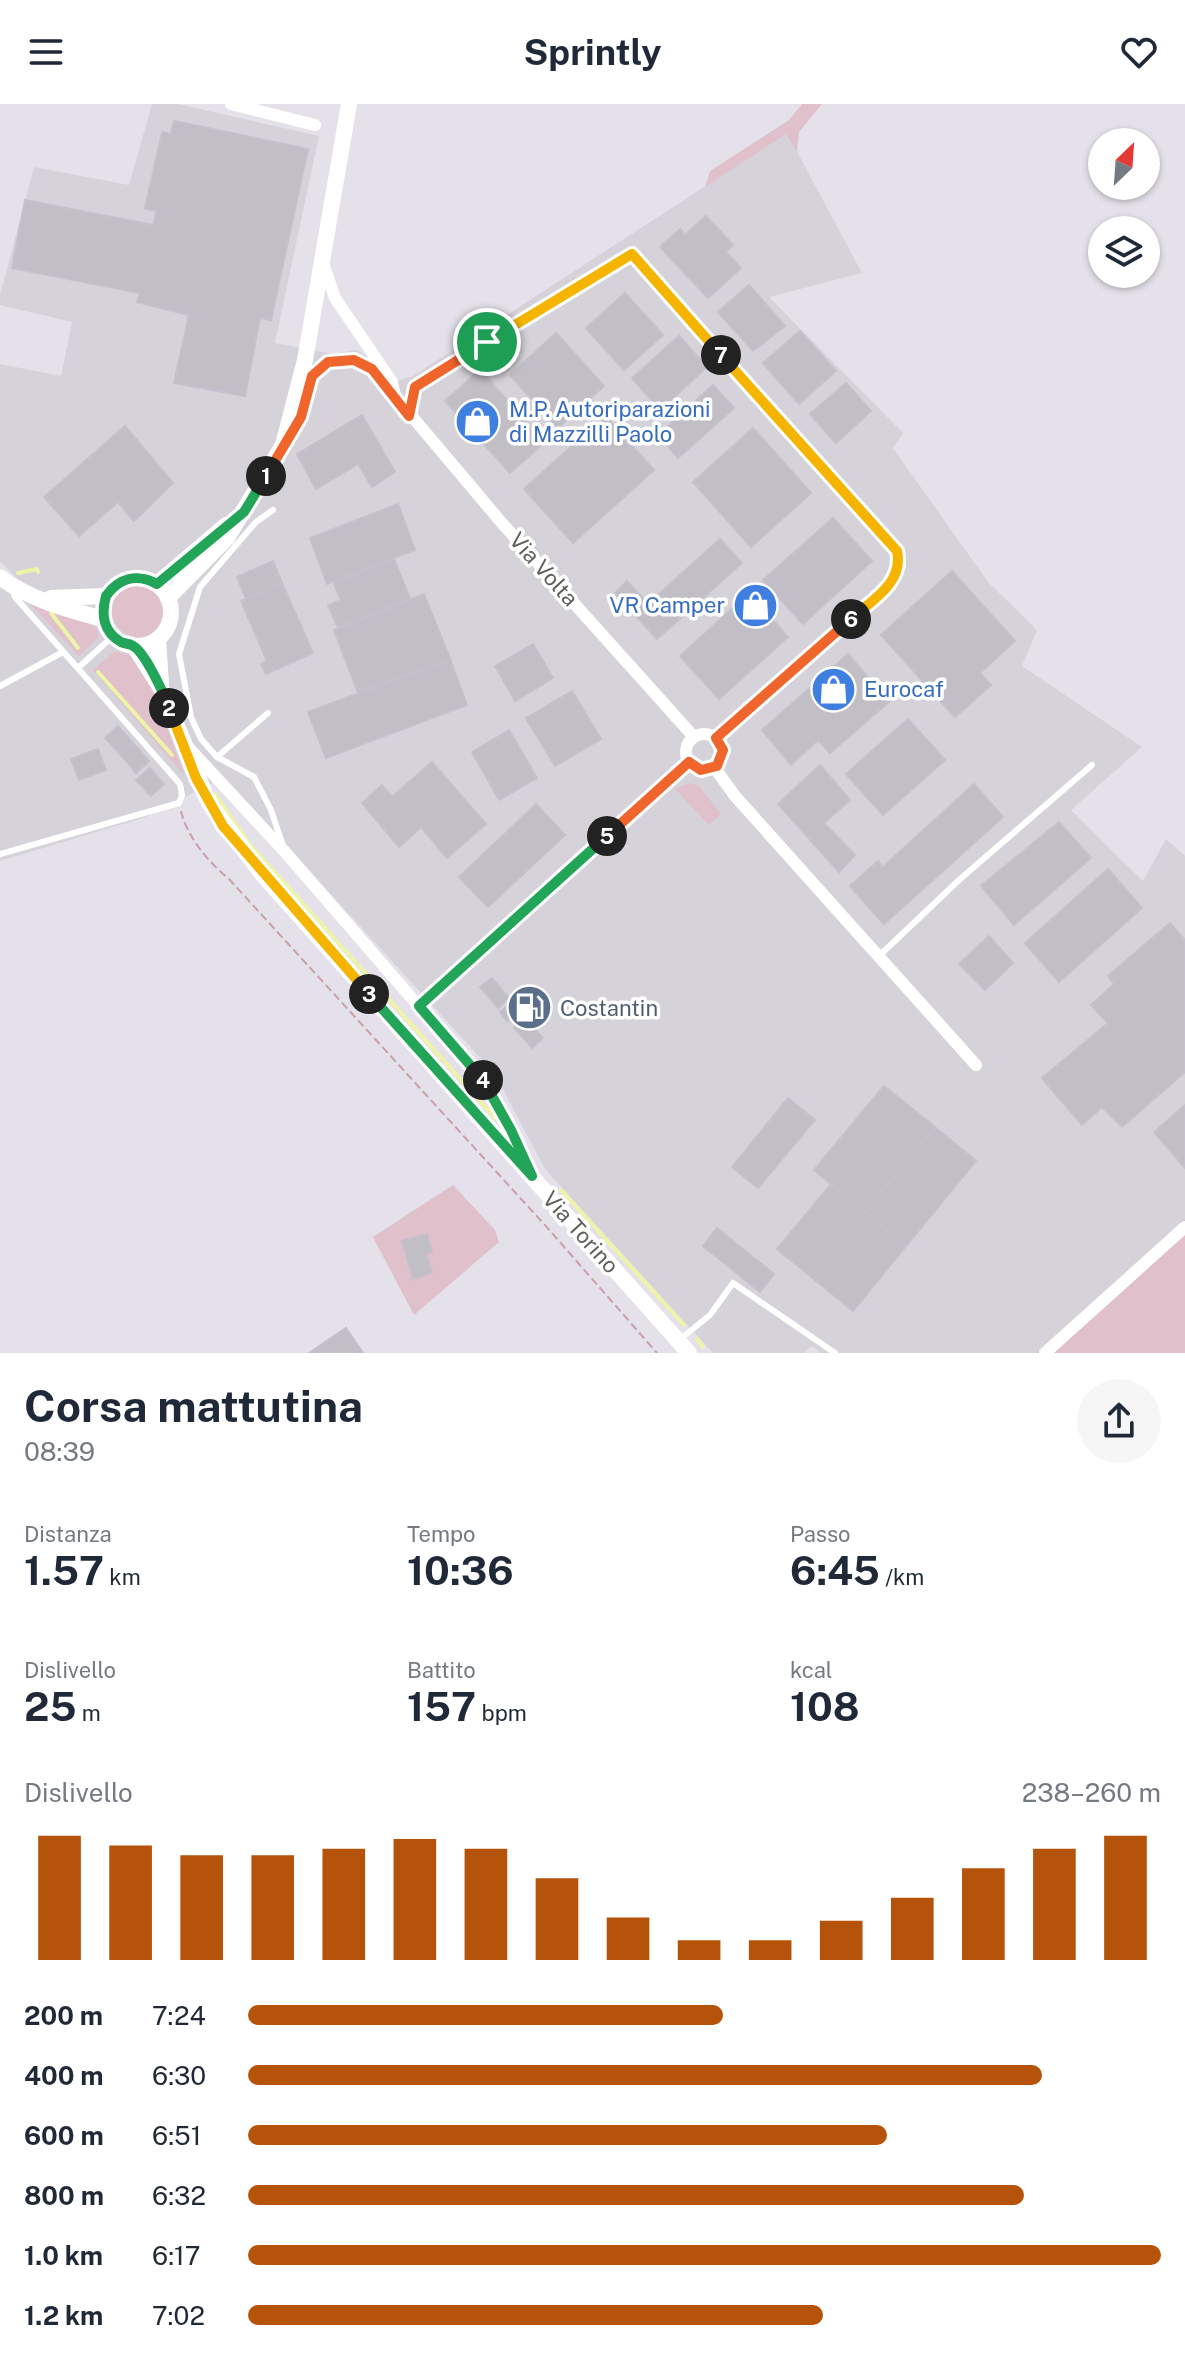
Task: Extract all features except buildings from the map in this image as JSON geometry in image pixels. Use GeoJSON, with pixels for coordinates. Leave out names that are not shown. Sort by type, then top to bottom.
{"type":"FeatureCollection","features":[{"type":"Feature","properties":{"kind":"street"},"geometry":{"type":"LineString","coordinates":[[231,104],[315,125]]}},
{"type":"Feature","properties":{"kind":"street"},"geometry":{"type":"LineString","coordinates":[[34,594],[73,599],[106,596],[124,580],[141,578],[157,584],[168,598],[227,538],[244,512],[283,445],[305,360],[349,104]]}},
{"type":"Feature","properties":{"kind":"street"},"geometry":{"type":"LineString","coordinates":[[409,416],[415,387],[632,254],[897,551],[900,566],[891,583],[716,738]]}},
{"type":"Feature","properties":{"kind":"street","name":"Via Volta"},"geometry":{"type":"LineString","coordinates":[[322,259],[335,298],[392,382],[396,399]]}},
{"type":"Feature","properties":{"kind":"street","name":"Via Volta"},"geometry":{"type":"LineString","coordinates":[[283,445],[301,417],[312,376],[328,362],[354,360],[372,369],[409,416],[694,737]]}},
{"type":"Feature","properties":{"kind":"street"},"geometry":{"type":"LineString","coordinates":[[157,584],[244,512]]}},
{"type":"Feature","properties":{"kind":"street"},"geometry":{"type":"LineString","coordinates":[[5,581],[68,609],[103,619]]}},
{"type":"Feature","properties":{"kind":"street"},"geometry":{"type":"LineString","coordinates":[[106,596],[103,619],[113,636],[134,646],[158,639]]}},
{"type":"Feature","properties":{"kind":"street","name":"Via Torino"},"geometry":{"type":"LineString","coordinates":[[162,690],[158,639],[170,621],[168,598]]}},
{"type":"Feature","properties":{"kind":"street","name":"Via Torino"},"geometry":{"type":"LineString","coordinates":[[134,646],[162,690],[209,803],[233,838],[684,1347]]}},
{"type":"Feature","properties":{"kind":"street"},"geometry":{"type":"LineString","coordinates":[[708,734],[716,738],[721,744],[722,756],[714,767],[701,770],[689,762],[686,749],[694,737],[708,734]]}},
{"type":"Feature","properties":{"kind":"street"},"geometry":{"type":"LineString","coordinates":[[181,740],[286,853],[487,1085],[532,1176]]}},
{"type":"Feature","properties":{"kind":"street"},"geometry":{"type":"LineString","coordinates":[[419,1006],[689,762]]}},
{"type":"Feature","properties":{"kind":"street"},"geometry":{"type":"LineString","coordinates":[[714,767],[735,796],[976,1065]]}},
{"type":"Feature","properties":{"kind":"street"},"geometry":{"type":"LineString","coordinates":[[1045,1353],[1185,1227]]}},
{"type":"Feature","properties":{"kind":"lane"},"geometry":{"type":"LineString","coordinates":[[273,510],[256,522],[200,587],[179,654],[191,717],[201,739],[217,757],[254,777],[271,810],[286,853]]}},
{"type":"Feature","properties":{"kind":"lane"},"geometry":{"type":"LineString","coordinates":[[0,854],[179,803],[182,795],[180,784],[15,597],[5,581]]}},
{"type":"Feature","properties":{"kind":"lane"},"geometry":{"type":"LineString","coordinates":[[78,668],[113,636]]}},
{"type":"Feature","properties":{"kind":"lane"},"geometry":{"type":"LineString","coordinates":[[0,686],[63,652]]}},
{"type":"Feature","properties":{"kind":"lane"},"geometry":{"type":"LineString","coordinates":[[217,757],[268,713]]}},
{"type":"Feature","properties":{"kind":"lane"},"geometry":{"type":"LineString","coordinates":[[879,956],[959,880],[1092,765]]}},
{"type":"Feature","properties":{"kind":"lane"},"geometry":{"type":"LineString","coordinates":[[684,1347],[733,1283],[835,1353]]}},
{"type":"Feature","properties":{"kind":"path"},"geometry":{"type":"LineString","coordinates":[[179,803],[183,820],[211,864],[229,879],[463,1134],[657,1353]]}},
{"type":"Feature","properties":{"kind":"shaded area"},"geometry":{"type":"Polygon","coordinates":[[[152,104],[178,104],[319,136],[275,343],[332,354],[357,350],[379,364],[394,382],[413,376],[787,133],[862,273],[769,297],[903,433],[893,448],[988,582],[1037,630],[1022,666],[1142,747],[1071,810],[1143,881],[1166,839],[1185,856],[1185,1244],[1062,1353],[821,1353],[812,1346],[804,1353],[713,1353],[545,1169],[495,1074],[224,777],[143,818],[0,861],[0,583],[14,576],[0,561],[0,364],[61,376],[72,322],[0,305],[0,295],[34,167],[129,185],[152,104]]]}},
{"type":"Feature","properties":{"kind":"shaded area"},"geometry":{"type":"Polygon","coordinates":[[[802,104],[822,104],[799,132],[797,152],[786,134],[705,187],[710,171],[789,120],[802,104]]]}},
{"type":"Feature","properties":{"kind":"shaded area"},"geometry":{"type":"Polygon","coordinates":[[[139,583],[150,585],[158,591],[164,599],[164,621],[158,629],[150,635],[139,637],[128,635],[120,629],[114,621],[112,610],[114,599],[120,591],[128,585],[139,583]]]}},
{"type":"Feature","properties":{"kind":"shaded area"},"geometry":{"type":"Polygon","coordinates":[[[29,603],[81,619],[97,628],[98,638],[79,656],[29,603]]]}},
{"type":"Feature","properties":{"kind":"shaded area"},"geometry":{"type":"Polygon","coordinates":[[[115,651],[132,656],[155,694],[184,775],[93,670],[115,651]]]}},
{"type":"Feature","properties":{"kind":"shaded area"},"geometry":{"type":"Polygon","coordinates":[[[690,783],[699,786],[721,814],[709,825],[675,789],[690,783]]]}},
{"type":"Feature","properties":{"kind":"shaded area"},"geometry":{"type":"Polygon","coordinates":[[[453,1185],[495,1230],[499,1242],[414,1315],[373,1237],[453,1185]]]}},
{"type":"Feature","properties":{"kind":"shaded area"},"geometry":{"type":"Polygon","coordinates":[[[1185,1219],[1185,1353],[1036,1353],[1185,1219]]]}},
{"type":"Feature","properties":{"kind":"waterway"},"geometry":{"type":"LineString","coordinates":[[18,573],[37,569],[38,572]]}},
{"type":"Feature","properties":{"kind":"waterway"},"geometry":{"type":"LineString","coordinates":[[51,613],[78,648]]}},
{"type":"Feature","properties":{"kind":"waterway"},"geometry":{"type":"LineString","coordinates":[[98,672],[172,755]]}},
{"type":"Feature","properties":{"kind":"waterway"},"geometry":{"type":"LineString","coordinates":[[215,794],[248,842],[497,1120]]}},
{"type":"Feature","properties":{"kind":"waterway"},"geometry":{"type":"LineString","coordinates":[[561,1190],[684,1325]]}},
{"type":"Feature","properties":{"kind":"waterway"},"geometry":{"type":"LineString","coordinates":[[697,1339],[703,1347]]}},
{"type":"Feature","properties":{"kind":"place","name":"M.P. Autoriparazioni di Mazzilli Paolo"},"geometry":{"type":"Point","coordinates":[478,422]}},
{"type":"Feature","properties":{"kind":"place","name":"VR Camper"},"geometry":{"type":"Point","coordinates":[756,605]}},
{"type":"Feature","properties":{"kind":"place","name":"Eurocaf"},"geometry":{"type":"Point","coordinates":[833,689]}},
{"type":"Feature","properties":{"kind":"place","name":"Costantin"},"geometry":{"type":"Point","coordinates":[529,1008]}},
{"type":"Feature","properties":{"kind":"route"},"geometry":{"type":"LineString","coordinates":[[632,254],[897,551],[900,566],[891,583],[716,738],[723,750],[717,766],[701,770],[689,762],[419,1006],[487,1085],[532,1176],[262,874],[223,826],[196,778],[162,690],[134,646],[113,636],[103,619],[106,596],[117,584],[141,578],[157,584],[244,512],[301,417],[312,376],[328,362],[354,360],[372,369],[409,416],[415,387],[487,342],[632,254]]}}]}
